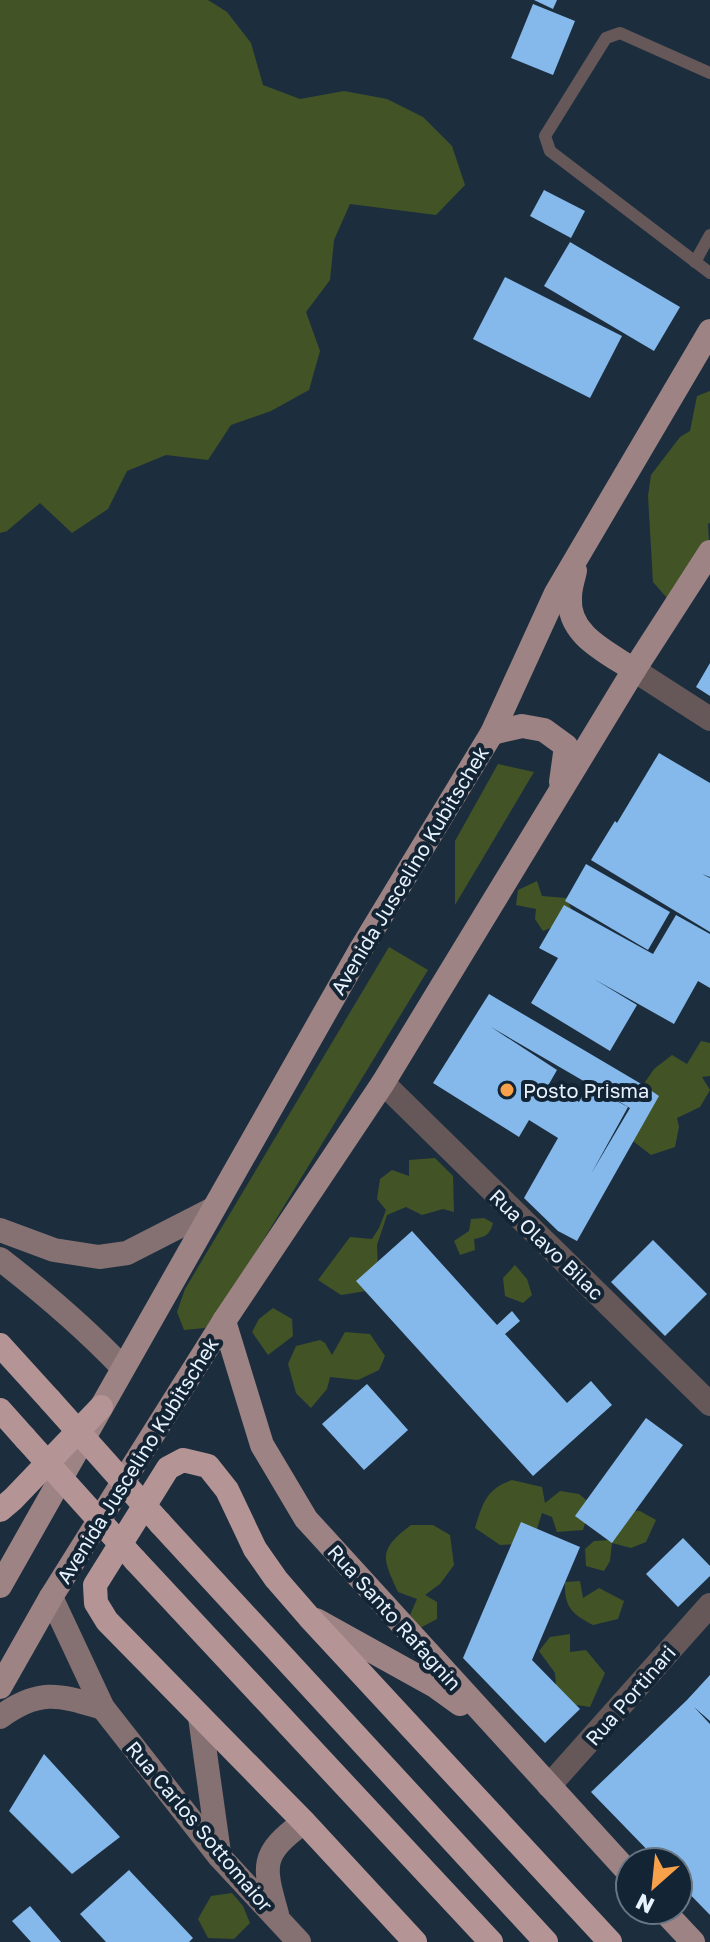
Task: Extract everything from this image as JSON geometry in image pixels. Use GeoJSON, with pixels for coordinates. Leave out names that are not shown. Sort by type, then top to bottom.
{"type":"FeatureCollection","features":[{"type":"Feature","properties":{"kind":"highway"},"geometry":{"type":"LineString","coordinates":[[0,1345],[546,1942]]}},
{"type":"Feature","properties":{"kind":"highway"},"geometry":{"type":"LineString","coordinates":[[0,1510],[101,1407]]}},
{"type":"Feature","properties":{"kind":"highway"},"geometry":{"type":"LineString","coordinates":[[0,1410],[135,1560],[491,1942]]}},
{"type":"Feature","properties":{"kind":"highway"},"geometry":{"type":"LineString","coordinates":[[415,1942],[304,1822],[107,1621],[96,1603],[95,1585],[168,1468],[183,1460],[208,1466],[227,1490],[255,1549],[276,1579],[610,1942]]}},
{"type":"Feature","properties":{"kind":"main road","name":"Avenida Juscelino Kubitschek"},"geometry":{"type":"LineString","coordinates":[[0,1586],[361,949],[492,733],[556,593],[710,331]]}},
{"type":"Feature","properties":{"kind":"main road","name":"Avenida Juscelino Kubitschek"},"geometry":{"type":"LineString","coordinates":[[0,1687],[51,1597],[224,1321],[383,1083],[634,670],[710,552]]}},
{"type":"Feature","properties":{"kind":"main road"},"geometry":{"type":"LineString","coordinates":[[578,555],[569,598],[572,620],[585,637],[634,670]]}},
{"type":"Feature","properties":{"kind":"main road"},"geometry":{"type":"LineString","coordinates":[[492,733],[522,726],[544,730],[566,746],[559,795]]}},
{"type":"Feature","properties":{"kind":"main road","name":"Rua Santo Rafagnin"},"geometry":{"type":"LineString","coordinates":[[224,1321],[262,1445],[306,1519],[614,1857]]}},
{"type":"Feature","properties":{"kind":"main road"},"geometry":{"type":"LineString","coordinates":[[309,1617],[435,1686],[501,1734]]}},
{"type":"Feature","properties":{"kind":"main road"},"geometry":{"type":"LineString","coordinates":[[678,1926],[693,1942]]}},
{"type":"Feature","properties":{"kind":"street"},"geometry":{"type":"LineString","coordinates":[[634,670],[710,719]]}},
{"type":"Feature","properties":{"kind":"street","name":"Rua Olavo Bilac"},"geometry":{"type":"LineString","coordinates":[[383,1083],[710,1404]]}},
{"type":"Feature","properties":{"kind":"street"},"geometry":{"type":"LineString","coordinates":[[0,1230],[54,1250],[99,1257],[127,1253],[213,1209]]}},
{"type":"Feature","properties":{"kind":"street"},"geometry":{"type":"LineString","coordinates":[[0,1259],[94,1337],[123,1368]]}},
{"type":"Feature","properties":{"kind":"street","name":"Rua Carlos Sottomaior"},"geometry":{"type":"LineString","coordinates":[[51,1597],[103,1708],[219,1856],[299,1942]]}},
{"type":"Feature","properties":{"kind":"street","name":"Rua Portinari"},"geometry":{"type":"LineString","coordinates":[[549,1786],[710,1605]]}},
{"type":"Feature","properties":{"kind":"street"},"geometry":{"type":"LineString","coordinates":[[0,1717],[24,1702],[44,1696],[66,1697],[103,1708]]}},
{"type":"Feature","properties":{"kind":"street"},"geometry":{"type":"LineString","coordinates":[[200,1717],[219,1856]]}},
{"type":"Feature","properties":{"kind":"street"},"geometry":{"type":"LineString","coordinates":[[279,1920],[268,1881],[268,1859],[281,1839],[304,1822]]}},
{"type":"Feature","properties":{"kind":"lane"},"geometry":{"type":"LineString","coordinates":[[710,73],[620,33],[606,38],[545,136],[550,151],[710,273]]}},
{"type":"Feature","properties":{"kind":"lane"},"geometry":{"type":"LineString","coordinates":[[695,262],[710,235]]}},
{"type":"Feature","properties":{"kind":"green space"},"geometry":{"type":"Polygon","coordinates":[[[0,0],[208,0],[227,12],[251,43],[263,85],[300,99],[344,91],[387,99],[423,117],[452,146],[465,185],[436,215],[350,204],[334,240],[330,280],[306,312],[320,351],[309,390],[271,411],[231,425],[208,460],[166,455],[127,471],[108,509],[72,533],[40,503],[7,531],[0,533],[0,0]]]}},
{"type":"Feature","properties":{"kind":"green space"},"geometry":{"type":"Polygon","coordinates":[[[710,391],[710,555],[667,598],[653,582],[648,496],[651,475],[680,437],[690,431],[697,396],[710,391]]]}},
{"type":"Feature","properties":{"kind":"green space"},"geometry":{"type":"Polygon","coordinates":[[[498,764],[534,772],[455,905],[455,841],[498,764]]]}},
{"type":"Feature","properties":{"kind":"green space"},"geometry":{"type":"Polygon","coordinates":[[[537,881],[542,896],[566,898],[571,908],[566,922],[543,931],[535,919],[536,909],[516,905],[518,890],[537,881]]]}},
{"type":"Feature","properties":{"kind":"green space"},"geometry":{"type":"Polygon","coordinates":[[[389,947],[428,970],[223,1306],[205,1328],[184,1330],[177,1312],[185,1289],[389,947]]]}},
{"type":"Feature","properties":{"kind":"green space"},"geometry":{"type":"Polygon","coordinates":[[[701,1041],[710,1043],[710,1076],[702,1077],[710,1090],[700,1107],[677,1118],[679,1127],[675,1147],[651,1155],[633,1141],[635,1125],[655,1102],[643,1085],[654,1069],[672,1055],[687,1064],[701,1041]]]}},
{"type":"Feature","properties":{"kind":"green space"},"geometry":{"type":"Polygon","coordinates":[[[435,1158],[453,1176],[454,1212],[443,1209],[422,1215],[406,1207],[387,1215],[377,1245],[378,1269],[366,1291],[341,1295],[318,1280],[350,1237],[372,1239],[379,1228],[386,1210],[377,1199],[380,1179],[392,1170],[409,1176],[409,1160],[435,1158]]]}},
{"type":"Feature","properties":{"kind":"green space"},"geometry":{"type":"Polygon","coordinates":[[[484,1218],[493,1223],[489,1233],[474,1239],[475,1250],[460,1255],[454,1241],[469,1231],[471,1219],[484,1218]]]}},
{"type":"Feature","properties":{"kind":"green space"},"geometry":{"type":"Polygon","coordinates":[[[515,1265],[527,1279],[532,1295],[523,1303],[505,1296],[503,1278],[515,1265]]]}},
{"type":"Feature","properties":{"kind":"green space"},"geometry":{"type":"Polygon","coordinates":[[[273,1308],[292,1319],[293,1336],[268,1355],[252,1332],[259,1319],[273,1308]]]}},
{"type":"Feature","properties":{"kind":"green space"},"geometry":{"type":"Polygon","coordinates":[[[345,1332],[370,1334],[385,1356],[379,1370],[358,1380],[330,1377],[327,1389],[311,1408],[296,1393],[288,1364],[296,1346],[320,1340],[332,1355],[345,1332]]]}},
{"type":"Feature","properties":{"kind":"green space"},"geometry":{"type":"Polygon","coordinates":[[[512,1480],[542,1487],[545,1503],[560,1491],[579,1494],[591,1504],[583,1530],[557,1532],[552,1517],[542,1513],[537,1529],[520,1544],[500,1545],[475,1528],[487,1498],[496,1488],[512,1480]]]}},
{"type":"Feature","properties":{"kind":"green space"},"geometry":{"type":"Polygon","coordinates":[[[623,1510],[640,1511],[656,1520],[646,1542],[631,1548],[612,1543],[610,1561],[604,1571],[586,1566],[585,1549],[594,1541],[610,1540],[623,1510]]]}},
{"type":"Feature","properties":{"kind":"green space"},"geometry":{"type":"Polygon","coordinates":[[[411,1525],[433,1525],[450,1535],[454,1565],[440,1584],[425,1595],[437,1602],[437,1619],[420,1628],[410,1615],[417,1599],[398,1592],[386,1562],[388,1548],[411,1525]]]}},
{"type":"Feature","properties":{"kind":"green space"},"geometry":{"type":"Polygon","coordinates":[[[580,1581],[583,1598],[599,1588],[624,1601],[618,1619],[593,1625],[571,1609],[566,1598],[565,1582],[580,1581]]]}},
{"type":"Feature","properties":{"kind":"green space"},"geometry":{"type":"Polygon","coordinates":[[[570,1634],[570,1652],[586,1650],[605,1673],[590,1707],[570,1704],[557,1696],[555,1673],[539,1651],[550,1637],[570,1634]]]}},
{"type":"Feature","properties":{"kind":"green space"},"geometry":{"type":"Polygon","coordinates":[[[232,1893],[243,1906],[250,1923],[234,1939],[208,1938],[198,1919],[211,1896],[232,1893]]]}},
{"type":"Feature","properties":{"kind":"building"},"geometry":{"type":"Polygon","coordinates":[[[534,0],[557,0],[553,9],[534,0]]]}},
{"type":"Feature","properties":{"kind":"building"},"geometry":{"type":"Polygon","coordinates":[[[533,4],[575,21],[553,75],[511,58],[533,4]]]}},
{"type":"Feature","properties":{"kind":"building"},"geometry":{"type":"Polygon","coordinates":[[[544,190],[585,211],[571,238],[530,216],[544,190]]]}},
{"type":"Feature","properties":{"kind":"building"},"geometry":{"type":"Polygon","coordinates":[[[570,242],[680,307],[654,351],[544,286],[570,242]]]}},
{"type":"Feature","properties":{"kind":"building"},"geometry":{"type":"Polygon","coordinates":[[[505,277],[622,336],[590,398],[473,339],[505,277]]]}},
{"type":"Feature","properties":{"kind":"building"},"geometry":{"type":"Polygon","coordinates":[[[710,663],[710,696],[696,687],[710,663]]]}},
{"type":"Feature","properties":{"kind":"building"},"geometry":{"type":"Polygon","coordinates":[[[659,753],[710,783],[710,877],[702,874],[710,878],[710,932],[591,860],[659,753]]]}},
{"type":"Feature","properties":{"kind":"building"},"geometry":{"type":"Polygon","coordinates":[[[586,864],[670,912],[648,950],[565,901],[586,864]]]}},
{"type":"Feature","properties":{"kind":"building"},"geometry":{"type":"Polygon","coordinates":[[[564,905],[653,954],[676,915],[710,934],[710,988],[698,981],[674,1024],[594,979],[637,1005],[610,1051],[531,1003],[558,958],[539,948],[564,905]]]}},
{"type":"Feature","properties":{"kind":"building"},"geometry":{"type":"Polygon","coordinates":[[[489,994],[659,1096],[577,1241],[558,1231],[524,1198],[558,1138],[529,1120],[519,1137],[433,1083],[489,994]],[[491,1027],[557,1070],[549,1084],[579,1102],[588,1086],[628,1107],[591,1174],[630,1108],[491,1027]]]}},
{"type":"Feature","properties":{"kind":"building"},"geometry":{"type":"Polygon","coordinates":[[[412,1231],[497,1325],[512,1311],[520,1321],[505,1334],[567,1403],[591,1381],[612,1405],[533,1476],[356,1281],[412,1231]]]}},
{"type":"Feature","properties":{"kind":"building"},"geometry":{"type":"Polygon","coordinates":[[[653,1240],[707,1294],[665,1336],[611,1282],[653,1240]]]}},
{"type":"Feature","properties":{"kind":"building"},"geometry":{"type":"Polygon","coordinates":[[[367,1384],[408,1430],[364,1470],[322,1424],[367,1384]]]}},
{"type":"Feature","properties":{"kind":"building"},"geometry":{"type":"Polygon","coordinates":[[[646,1418],[683,1445],[612,1543],[575,1516],[646,1418]]]}},
{"type":"Feature","properties":{"kind":"building"},"geometry":{"type":"Polygon","coordinates":[[[521,1522],[580,1547],[532,1660],[580,1709],[545,1743],[463,1658],[521,1522]]]}},
{"type":"Feature","properties":{"kind":"building"},"geometry":{"type":"Polygon","coordinates":[[[683,1538],[710,1566],[710,1576],[678,1607],[646,1574],[683,1538]]]}},
{"type":"Feature","properties":{"kind":"building"},"geometry":{"type":"Polygon","coordinates":[[[710,1675],[710,1721],[694,1707],[710,1724],[710,1915],[694,1898],[694,1846],[643,1846],[591,1792],[710,1675]]]}},
{"type":"Feature","properties":{"kind":"building"},"geometry":{"type":"Polygon","coordinates":[[[44,1754],[120,1837],[72,1874],[9,1811],[44,1754]]]}},
{"type":"Feature","properties":{"kind":"building"},"geometry":{"type":"Polygon","coordinates":[[[129,1870],[193,1938],[189,1942],[106,1942],[80,1914],[129,1870]]]}},
{"type":"Feature","properties":{"kind":"building"},"geometry":{"type":"Polygon","coordinates":[[[30,1906],[61,1942],[31,1942],[12,1921],[30,1906]]]}},
{"type":"Feature","properties":{"kind":"place","name":"Posto Prisma"},"geometry":{"type":"Point","coordinates":[507,1090]}}]}
